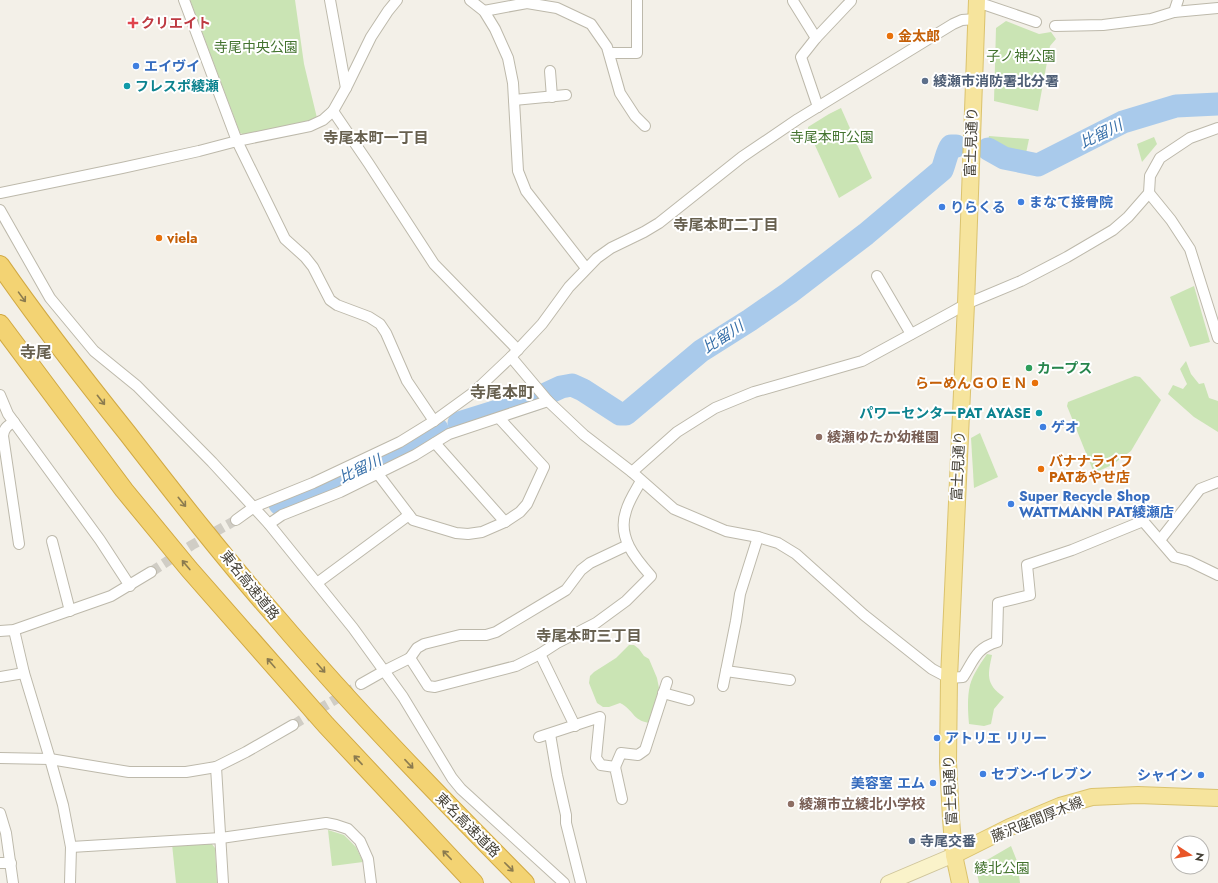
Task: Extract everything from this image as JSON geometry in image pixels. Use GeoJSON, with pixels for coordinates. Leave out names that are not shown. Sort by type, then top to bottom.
{"type":"FeatureCollection","features":[{"type":"Feature","properties":{"kind":"highway","name":"東名高速道路"},"geometry":{"type":"LineString","coordinates":[[0,265],[28,305],[157,472],[276,618],[360,712],[449,806],[525,883]]}},
{"type":"Feature","properties":{"kind":"highway"},"geometry":{"type":"LineString","coordinates":[[0,324],[124,490],[189,568],[326,725],[474,883]]}},
{"type":"Feature","properties":{"kind":"main road","name":"富士見通り"},"geometry":{"type":"LineString","coordinates":[[960,883],[954,855],[951,819],[948,762],[949,678],[966,304],[976,8]]}},
{"type":"Feature","properties":{"kind":"main road","name":"藤沢座間厚木線"},"geometry":{"type":"LineString","coordinates":[[954,855],[1010,827],[1060,806],[1092,797],[1138,795],[1218,798]]}},
{"type":"Feature","properties":{"kind":"street"},"geometry":{"type":"LineString","coordinates":[[184,0],[237,141],[285,239],[306,257],[313,267],[330,300],[337,305],[369,317],[380,324],[386,332],[407,381],[434,421]]}},
{"type":"Feature","properties":{"kind":"street"},"geometry":{"type":"LineString","coordinates":[[330,0],[346,88]]}},
{"type":"Feature","properties":{"kind":"street"},"geometry":{"type":"LineString","coordinates":[[0,193],[200,151],[237,141],[310,126],[323,120],[333,111],[371,37],[397,0]]}},
{"type":"Feature","properties":{"kind":"street"},"geometry":{"type":"LineString","coordinates":[[470,0],[484,11],[495,29],[508,58],[513,83],[518,171],[526,191],[586,268]]}},
{"type":"Feature","properties":{"kind":"street"},"geometry":{"type":"LineString","coordinates":[[609,54],[637,52],[637,0]]}},
{"type":"Feature","properties":{"kind":"street"},"geometry":{"type":"LineString","coordinates":[[818,107],[801,57],[816,38],[851,1],[850,0]]}},
{"type":"Feature","properties":{"kind":"street"},"geometry":{"type":"LineString","coordinates":[[1174,12],[1178,0]]}},
{"type":"Feature","properties":{"kind":"street"},"geometry":{"type":"LineString","coordinates":[[793,1],[816,38]]}},
{"type":"Feature","properties":{"kind":"street"},"geometry":{"type":"LineString","coordinates":[[484,11],[527,3],[557,8],[591,24],[607,46],[620,93],[635,116],[645,126]]}},
{"type":"Feature","properties":{"kind":"street"},"geometry":{"type":"LineString","coordinates":[[236,520],[254,507],[313,483],[400,442],[434,421],[474,392],[514,353],[542,324],[569,287],[597,258],[611,248],[659,223],[742,157],[798,119],[953,24],[962,20],[976,8],[986,5],[1036,22]]}},
{"type":"Feature","properties":{"kind":"street"},"geometry":{"type":"LineString","coordinates":[[1055,26],[1103,25],[1150,19],[1174,12],[1218,8]]}},
{"type":"Feature","properties":{"kind":"street"},"geometry":{"type":"LineString","coordinates":[[550,71],[552,96]]}},
{"type":"Feature","properties":{"kind":"street"},"geometry":{"type":"LineString","coordinates":[[514,100],[566,95]]}},
{"type":"Feature","properties":{"kind":"street"},"geometry":{"type":"LineString","coordinates":[[333,111],[434,264],[514,353],[545,397],[584,435],[632,472],[674,508],[726,531],[778,543],[796,554],[864,615],[932,669],[949,678],[963,677],[979,650],[987,645],[997,642],[998,603],[1030,595],[1027,566],[1072,550],[1143,521],[1174,557],[1189,561],[1217,574]]}},
{"type":"Feature","properties":{"kind":"street"},"geometry":{"type":"LineString","coordinates":[[632,472],[677,432],[715,408],[754,392],[862,361],[966,304],[1061,261],[1113,230],[1128,217],[1149,193],[1150,176],[1160,158],[1190,138],[1218,128]]}},
{"type":"Feature","properties":{"kind":"street"},"geometry":{"type":"LineString","coordinates":[[1149,193],[1171,220],[1190,250],[1218,338]]}},
{"type":"Feature","properties":{"kind":"street"},"geometry":{"type":"LineString","coordinates":[[0,210],[50,298],[94,351],[137,386],[212,462],[269,524],[353,628],[403,697],[452,778],[461,789],[564,883]]}},
{"type":"Feature","properties":{"kind":"street"},"geometry":{"type":"LineString","coordinates":[[877,276],[911,334]]}},
{"type":"Feature","properties":{"kind":"street"},"geometry":{"type":"LineString","coordinates":[[0,395],[8,414],[100,540],[130,586]]}},
{"type":"Feature","properties":{"kind":"street"},"geometry":{"type":"LineString","coordinates":[[269,524],[282,515],[340,492],[378,474],[415,455],[449,434],[499,418],[545,397]]}},
{"type":"Feature","properties":{"kind":"street"},"geometry":{"type":"LineString","coordinates":[[378,474],[413,520],[456,533],[468,534],[482,532],[505,522],[520,512],[527,504],[544,467],[499,418]]}},
{"type":"Feature","properties":{"kind":"street"},"geometry":{"type":"LineString","coordinates":[[14,422],[7,425],[3,436],[19,544]]}},
{"type":"Feature","properties":{"kind":"street"},"geometry":{"type":"LineString","coordinates":[[436,443],[505,522]]}},
{"type":"Feature","properties":{"kind":"street"},"geometry":{"type":"LineString","coordinates":[[410,658],[428,686],[435,687],[516,666],[596,622],[626,601],[651,576],[628,545],[624,533],[623,520],[626,510],[641,481]]}},
{"type":"Feature","properties":{"kind":"street"},"geometry":{"type":"LineString","coordinates":[[1160,540],[1200,490],[1218,482]]}},
{"type":"Feature","properties":{"kind":"street"},"geometry":{"type":"LineString","coordinates":[[317,583],[410,515]]}},
{"type":"Feature","properties":{"kind":"street"},"geometry":{"type":"LineString","coordinates":[[723,686],[740,594],[758,538]]}},
{"type":"Feature","properties":{"kind":"street"},"geometry":{"type":"LineString","coordinates":[[52,541],[70,611]]}},
{"type":"Feature","properties":{"kind":"street"},"geometry":{"type":"LineString","coordinates":[[361,684],[410,658],[418,648],[424,644],[460,635],[486,635],[496,632],[566,590],[581,570],[590,563],[628,545]]}},
{"type":"Feature","properties":{"kind":"street"},"geometry":{"type":"LineString","coordinates":[[0,632],[14,630],[111,596],[130,586],[151,572]]}},
{"type":"Feature","properties":{"kind":"street"},"geometry":{"type":"LineString","coordinates":[[14,630],[24,673],[63,805],[71,848],[70,883]]}},
{"type":"Feature","properties":{"kind":"street"},"geometry":{"type":"LineString","coordinates":[[540,654],[575,726]]}},
{"type":"Feature","properties":{"kind":"street"},"geometry":{"type":"LineString","coordinates":[[726,671],[790,680]]}},
{"type":"Feature","properties":{"kind":"street"},"geometry":{"type":"LineString","coordinates":[[0,677],[24,673]]}},
{"type":"Feature","properties":{"kind":"street"},"geometry":{"type":"LineString","coordinates":[[622,799],[615,767],[621,753],[638,755],[645,750],[667,682]]}},
{"type":"Feature","properties":{"kind":"street"},"geometry":{"type":"LineString","coordinates":[[663,693],[689,700]]}},
{"type":"Feature","properties":{"kind":"street"},"geometry":{"type":"LineString","coordinates":[[539,737],[600,718],[596,758],[601,765],[615,767]]}},
{"type":"Feature","properties":{"kind":"street"},"geometry":{"type":"LineString","coordinates":[[0,758],[50,759],[129,772],[186,772],[216,767],[246,752],[293,724]]}},
{"type":"Feature","properties":{"kind":"street"},"geometry":{"type":"LineString","coordinates":[[550,734],[566,815],[566,823],[581,883]]}},
{"type":"Feature","properties":{"kind":"street"},"geometry":{"type":"LineString","coordinates":[[216,767],[223,883]]}},
{"type":"Feature","properties":{"kind":"street"},"geometry":{"type":"LineString","coordinates":[[0,813],[6,833],[13,883]]}},
{"type":"Feature","properties":{"kind":"street"},"geometry":{"type":"LineString","coordinates":[[71,848],[221,838],[326,823],[348,829],[360,842],[368,859],[371,883]]}},
{"type":"Feature","properties":{"kind":"street"},"geometry":{"type":"LineString","coordinates":[[894,882],[954,855]]}},
{"type":"Feature","properties":{"kind":"street"},"geometry":{"type":"LineString","coordinates":[[0,863],[11,863]]}},
{"type":"Feature","properties":{"kind":"green space","name":"寺尾中央公園"},"geometry":{"type":"Polygon","coordinates":[[[190,0],[295,0],[304,64],[317,118],[301,124],[245,135],[240,133],[190,0]]]}},
{"type":"Feature","properties":{"kind":"green space","name":"子ノ神公園"},"geometry":{"type":"Polygon","coordinates":[[[1006,21],[1039,34],[1051,32],[1056,39],[1050,46],[1038,111],[994,101],[996,28],[1006,21]]]}},
{"type":"Feature","properties":{"kind":"green space","name":"寺尾本町公園"},"geometry":{"type":"Polygon","coordinates":[[[841,108],[872,178],[839,198],[808,130],[808,127],[841,108]]]}},
{"type":"Feature","properties":{"kind":"green space"},"geometry":{"type":"Polygon","coordinates":[[[989,136],[1029,139],[1025,158],[986,149],[989,136]]]}},
{"type":"Feature","properties":{"kind":"green space"},"geometry":{"type":"Polygon","coordinates":[[[1154,137],[1157,144],[1142,162],[1137,144],[1154,137]]]}},
{"type":"Feature","properties":{"kind":"green space"},"geometry":{"type":"Polygon","coordinates":[[[1194,286],[1210,342],[1190,347],[1170,297],[1194,286]]]}},
{"type":"Feature","properties":{"kind":"green space"},"geometry":{"type":"Polygon","coordinates":[[[1186,361],[1191,374],[1199,384],[1204,383],[1209,398],[1218,401],[1218,432],[1194,417],[1168,394],[1173,385],[1183,389],[1187,384],[1180,369],[1186,361]]]}},
{"type":"Feature","properties":{"kind":"green space"},"geometry":{"type":"Polygon","coordinates":[[[1135,376],[1140,377],[1161,400],[1131,451],[1112,465],[1094,473],[1067,406],[1068,402],[1135,376]]]}},
{"type":"Feature","properties":{"kind":"green space"},"geometry":{"type":"Polygon","coordinates":[[[980,433],[998,477],[974,488],[971,438],[980,433]]]}},
{"type":"Feature","properties":{"kind":"green space"},"geometry":{"type":"Polygon","coordinates":[[[629,645],[634,645],[644,656],[649,659],[657,678],[659,688],[649,723],[639,720],[620,703],[609,707],[603,707],[597,703],[589,683],[590,676],[594,672],[616,658],[629,645]]]}},
{"type":"Feature","properties":{"kind":"green space"},"geometry":{"type":"Polygon","coordinates":[[[987,654],[992,655],[989,678],[994,688],[1004,697],[994,709],[991,724],[984,726],[969,724],[968,699],[971,681],[987,654]]]}},
{"type":"Feature","properties":{"kind":"green space"},"geometry":{"type":"Polygon","coordinates":[[[328,830],[344,835],[356,847],[363,862],[332,866],[328,830]]]}},
{"type":"Feature","properties":{"kind":"green space"},"geometry":{"type":"Polygon","coordinates":[[[211,843],[215,848],[217,883],[176,883],[172,844],[211,843]]]}},
{"type":"Feature","properties":{"kind":"green space","name":"綾北公園"},"geometry":{"type":"Polygon","coordinates":[[[1011,846],[1017,861],[1020,883],[979,883],[977,873],[981,871],[982,867],[980,864],[1011,846]]]}},
{"type":"Feature","properties":{"kind":"waterway","name":"比留川"},"geometry":{"type":"LineString","coordinates":[[988,149],[1004,158],[1038,165],[1123,122],[1176,106],[1218,104]]}},
{"type":"Feature","properties":{"kind":"waterway","name":"比留川"},"geometry":{"type":"LineString","coordinates":[[459,423],[533,400],[561,387],[572,385],[583,390],[620,414],[626,414],[701,351],[789,293],[866,234],[942,170],[951,146],[956,146]]}},
{"type":"Feature","properties":{"kind":"waterway","name":"比留川"},"geometry":{"type":"LineString","coordinates":[[280,504],[363,469],[407,447],[437,429]]}},
{"type":"Feature","properties":{"kind":"tunnel"},"geometry":{"type":"LineString","coordinates":[[151,572],[192,545],[236,520]]}},
{"type":"Feature","properties":{"kind":"tunnel"},"geometry":{"type":"LineString","coordinates":[[293,725],[361,684]]}},
{"type":"Feature","properties":{"kind":"place","name":"クリエイト"},"geometry":{"type":"Point","coordinates":[133,23]}},
{"type":"Feature","properties":{"kind":"place","name":"金太郎"},"geometry":{"type":"Point","coordinates":[890,36]}},
{"type":"Feature","properties":{"kind":"place","name":"エイヴイ"},"geometry":{"type":"Point","coordinates":[136,66]}},
{"type":"Feature","properties":{"kind":"place","name":"綾瀬市消防署北分署"},"geometry":{"type":"Point","coordinates":[925,81]}},
{"type":"Feature","properties":{"kind":"place","name":"フレスポ綾瀬"},"geometry":{"type":"Point","coordinates":[127,86]}},
{"type":"Feature","properties":{"kind":"place","name":"まなて接骨院"},"geometry":{"type":"Point","coordinates":[1021,202]}},
{"type":"Feature","properties":{"kind":"place","name":"りらくる"},"geometry":{"type":"Point","coordinates":[942,207]}},
{"type":"Feature","properties":{"kind":"place","name":"viela"},"geometry":{"type":"Point","coordinates":[159,238]}},
{"type":"Feature","properties":{"kind":"place","name":"カープス"},"geometry":{"type":"Point","coordinates":[1029,368]}},
{"type":"Feature","properties":{"kind":"place","name":"らーめんＧＯＥＮ"},"geometry":{"type":"Point","coordinates":[1035,383]}},
{"type":"Feature","properties":{"kind":"place","name":"パワーセンターPAT AYASE"},"geometry":{"type":"Point","coordinates":[1039,413]}},
{"type":"Feature","properties":{"kind":"place","name":"ゲオ"},"geometry":{"type":"Point","coordinates":[1043,427]}},
{"type":"Feature","properties":{"kind":"place","name":"綾瀬ゆたか幼稚園"},"geometry":{"type":"Point","coordinates":[819,437]}},
{"type":"Feature","properties":{"kind":"place","name":"バナナライフ PATあやせ店"},"geometry":{"type":"Point","coordinates":[1041,469]}},
{"type":"Feature","properties":{"kind":"place","name":"Super Recycle Shop WATTMANN PAT綾瀬店"},"geometry":{"type":"Point","coordinates":[1011,504]}},
{"type":"Feature","properties":{"kind":"place","name":"アトリエ リリー"},"geometry":{"type":"Point","coordinates":[937,738]}},
{"type":"Feature","properties":{"kind":"place","name":"セブン-イレブン"},"geometry":{"type":"Point","coordinates":[983,774]}},
{"type":"Feature","properties":{"kind":"place","name":"シャイン"},"geometry":{"type":"Point","coordinates":[1201,775]}},
{"type":"Feature","properties":{"kind":"place","name":"美容室 エム"},"geometry":{"type":"Point","coordinates":[933,783]}},
{"type":"Feature","properties":{"kind":"place","name":"綾瀬市立綾北小学校"},"geometry":{"type":"Point","coordinates":[791,804]}},
{"type":"Feature","properties":{"kind":"place","name":"寺尾交番"},"geometry":{"type":"Point","coordinates":[912,841]}},
{"type":"Feature","properties":{"kind":"district","name":"寺尾本町一丁目"},"geometry":{"type":"Point","coordinates":[376,138]}},
{"type":"Feature","properties":{"kind":"district","name":"寺尾本町二丁目"},"geometry":{"type":"Point","coordinates":[726,225]}},
{"type":"Feature","properties":{"kind":"district","name":"寺尾"},"geometry":{"type":"Point","coordinates":[36,352]}},
{"type":"Feature","properties":{"kind":"district","name":"寺尾本町"},"geometry":{"type":"Point","coordinates":[502,392]}},
{"type":"Feature","properties":{"kind":"district","name":"寺尾本町三丁目"},"geometry":{"type":"Point","coordinates":[589,636]}}]}
